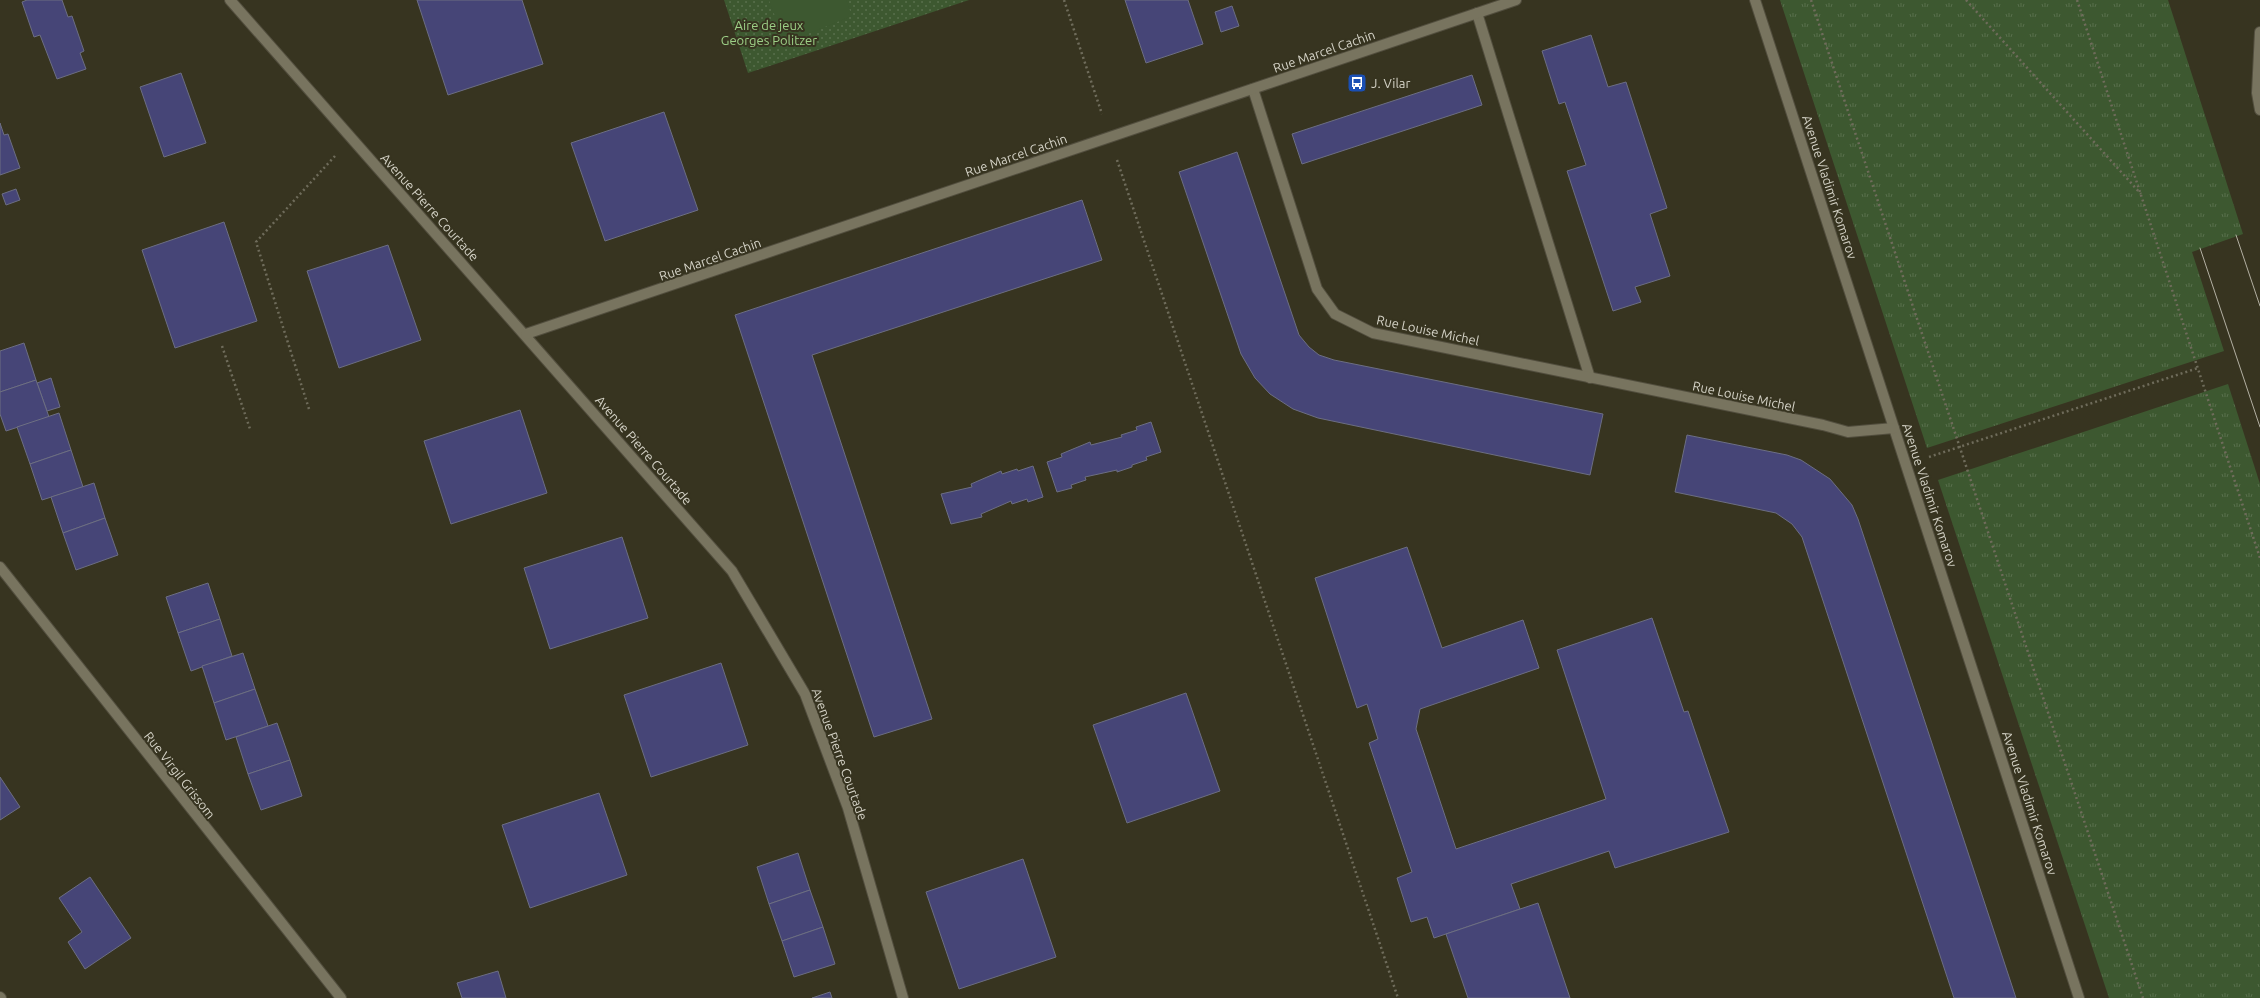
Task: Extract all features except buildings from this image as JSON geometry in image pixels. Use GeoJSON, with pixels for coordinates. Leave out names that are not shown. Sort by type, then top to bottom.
{"type":"FeatureCollection","features":[{"type":"Feature","properties":{"kind":"street","name":"Avenue Pierre Courtade"},"geometry":{"type":"LineString","coordinates":[[230,0],[526,334],[732,571],[805,694],[848,808],[903,998]]}},
{"type":"Feature","properties":{"kind":"street","name":"Rue Marcel Cachin"},"geometry":{"type":"LineString","coordinates":[[526,334],[1516,0]]}},
{"type":"Feature","properties":{"kind":"street","name":"Avenue Vladimir Komarov"},"geometry":{"type":"LineString","coordinates":[[1755,0],[2079,998]]}},
{"type":"Feature","properties":{"kind":"street"},"geometry":{"type":"LineString","coordinates":[[1477,13],[1590,378]]}},
{"type":"Feature","properties":{"kind":"street"},"geometry":{"type":"LineString","coordinates":[[2260,32],[2257,93],[2260,110]]}},
{"type":"Feature","properties":{"kind":"street","name":"Rue Louise Michel"},"geometry":{"type":"LineString","coordinates":[[1253,89],[1317,289],[1335,314],[1373,333],[1848,432],[1894,428]]}},
{"type":"Feature","properties":{"kind":"street","name":"Rue Virgil Grissom"},"geometry":{"type":"LineString","coordinates":[[0,567],[341,998]]}},
{"type":"Feature","properties":{"kind":"path"},"geometry":{"type":"LineString","coordinates":[[1064,0],[1398,998]]}},
{"type":"Feature","properties":{"kind":"path"},"geometry":{"type":"LineString","coordinates":[[1811,0],[1958,448],[2143,998]]}},
{"type":"Feature","properties":{"kind":"path"},"geometry":{"type":"LineString","coordinates":[[1966,0],[2142,196]]}},
{"type":"Feature","properties":{"kind":"path"},"geometry":{"type":"LineString","coordinates":[[2077,0],[2260,558]]}},
{"type":"Feature","properties":{"kind":"path"},"geometry":{"type":"LineString","coordinates":[[309,409],[256,242],[352,138]]}},
{"type":"Feature","properties":{"kind":"path"},"geometry":{"type":"LineString","coordinates":[[222,346],[250,429]]}},
{"type":"Feature","properties":{"kind":"path"},"geometry":{"type":"LineString","coordinates":[[1906,465],[2198,368]]}},
{"type":"Feature","properties":{"kind":"green space","name":"Aire de jeux Georges Politzer"},"geometry":{"type":"Polygon","coordinates":[[[724,0],[969,0],[748,73],[724,0]]]}},
{"type":"Feature","properties":{"kind":"green space"},"geometry":{"type":"Polygon","coordinates":[[[769,0],[846,0],[852,16],[785,43],[769,0]]]}},
{"type":"Feature","properties":{"kind":"green space"},"geometry":{"type":"Polygon","coordinates":[[[1780,0],[2168,0],[2243,234],[2192,252],[2224,351],[1927,448],[1780,0]]]}},
{"type":"Feature","properties":{"kind":"green space"},"geometry":{"type":"Polygon","coordinates":[[[2228,384],[2260,484],[2260,998],[2109,998],[1938,480],[2228,384]]]}},
{"type":"Feature","properties":{"kind":"tram line"},"geometry":{"type":"LineString","coordinates":[[2236,235],[2260,306]]}},
{"type":"Feature","properties":{"kind":"tram line"},"geometry":{"type":"LineString","coordinates":[[2200,248],[2260,427]]}},
{"type":"Feature","properties":{"kind":"place","name":"J. Vilar"},"geometry":{"type":"Point","coordinates":[1357,83]}}]}
